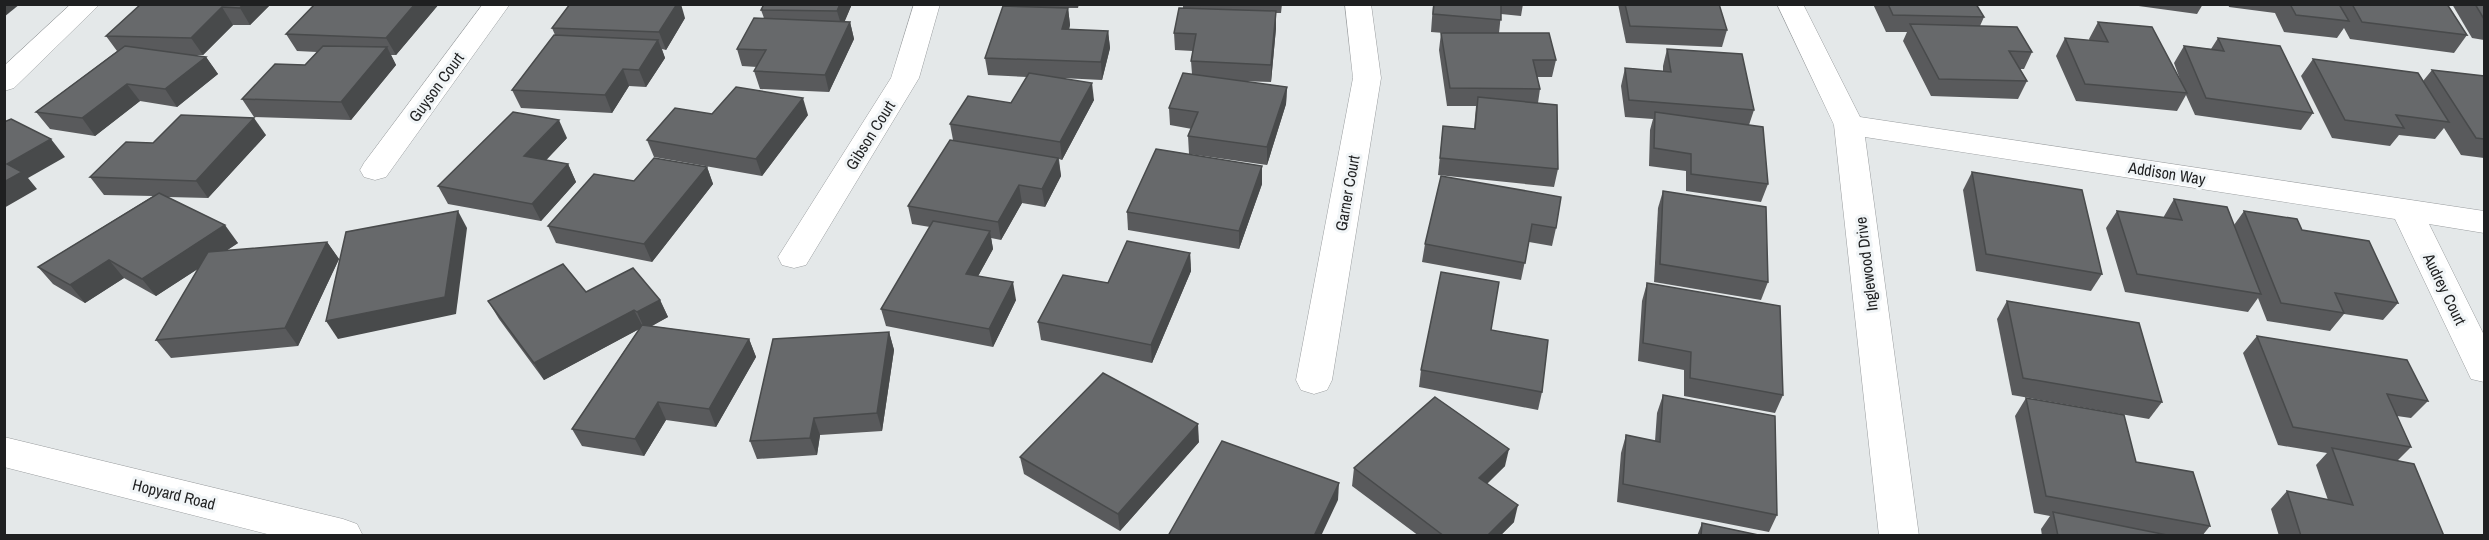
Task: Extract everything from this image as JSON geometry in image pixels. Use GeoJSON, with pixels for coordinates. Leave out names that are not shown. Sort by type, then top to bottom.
{"type":"FeatureCollection","features":[{"type":"Feature","properties":{"kind":"street"},"geometry":{"type":"LineString","coordinates":[[4,82],[87,4]]}},
{"type":"Feature","properties":{"kind":"street","name":"Guyson Court"},"geometry":{"type":"LineString","coordinates":[[375,170],[497,4]]}},
{"type":"Feature","properties":{"kind":"street","name":"Gibson Court"},"geometry":{"type":"LineString","coordinates":[[794,257],[905,78],[927,4]]}},
{"type":"Feature","properties":{"kind":"street","name":"Garner Court"},"geometry":{"type":"LineString","coordinates":[[1314,381],[1367,78],[1358,4]]}},
{"type":"Feature","properties":{"kind":"street","name":"Inglewood Drive"},"geometry":{"type":"LineString","coordinates":[[1790,4],[1850,125],[1899,536]]}},
{"type":"Feature","properties":{"kind":"street","name":"Addison Way"},"geometry":{"type":"LineString","coordinates":[[1850,125],[2484,222]]}},
{"type":"Feature","properties":{"kind":"street","name":"Audrey Court"},"geometry":{"type":"LineString","coordinates":[[2406,210],[2484,369]]}},
{"type":"Feature","properties":{"kind":"street","name":"Hopyard Road"},"geometry":{"type":"LineString","coordinates":[[4,452],[343,536]]}},
{"type":"Feature","properties":{"kind":"building"},"geometry":{"type":"Polygon","coordinates":[[[141,4],[243,4],[240,8],[222,7],[191,38],[106,36],[141,4]]]}},
{"type":"Feature","properties":{"kind":"building"},"geometry":{"type":"Polygon","coordinates":[[[315,4],[415,4],[386,38],[286,34],[315,4]]]}},
{"type":"Feature","properties":{"kind":"building"},"geometry":{"type":"Polygon","coordinates":[[[570,4],[677,4],[659,32],[552,28],[570,4]]]}},
{"type":"Feature","properties":{"kind":"building"},"geometry":{"type":"Polygon","coordinates":[[[764,4],[840,4],[837,11],[761,10],[764,4]]]}},
{"type":"Feature","properties":{"kind":"building"},"geometry":{"type":"Polygon","coordinates":[[[1434,4],[1501,4],[1501,20],[1433,14],[1434,4]]]}},
{"type":"Feature","properties":{"kind":"building"},"geometry":{"type":"Polygon","coordinates":[[[1625,4],[1719,4],[1727,30],[1630,26],[1625,4]]]}},
{"type":"Feature","properties":{"kind":"building"},"geometry":{"type":"Polygon","coordinates":[[[1888,4],[1976,4],[1984,17],[1893,15],[1888,4]]]}},
{"type":"Feature","properties":{"kind":"building"},"geometry":{"type":"Polygon","coordinates":[[[2290,4],[2339,4],[2349,21],[2296,15],[2290,4]]]}},
{"type":"Feature","properties":{"kind":"building"},"geometry":{"type":"Polygon","coordinates":[[[2352,4],[2447,4],[2467,35],[2362,22],[2352,4]]]}},
{"type":"Feature","properties":{"kind":"building"},"geometry":{"type":"Polygon","coordinates":[[[2475,4],[2484,4],[2484,19],[2475,4]]]}},
{"type":"Feature","properties":{"kind":"building"},"geometry":{"type":"Polygon","coordinates":[[[1003,6],[1068,8],[1062,29],[1108,31],[1101,62],[985,58],[1003,6]]]}},
{"type":"Feature","properties":{"kind":"building"},"geometry":{"type":"Polygon","coordinates":[[[1179,8],[1276,11],[1271,65],[1191,61],[1196,34],[1174,33],[1179,8]]]}},
{"type":"Feature","properties":{"kind":"building"},"geometry":{"type":"Polygon","coordinates":[[[754,18],[850,22],[825,75],[754,71],[766,50],[737,49],[754,18]]]}},
{"type":"Feature","properties":{"kind":"building"},"geometry":{"type":"Polygon","coordinates":[[[2098,22],[2152,27],[2187,93],[2085,84],[2065,38],[2108,42],[2098,22]]]}},
{"type":"Feature","properties":{"kind":"building"},"geometry":{"type":"Polygon","coordinates":[[[1910,24],[2017,27],[2032,52],[2009,51],[2027,81],[1939,79],[1910,24]]]}},
{"type":"Feature","properties":{"kind":"building"},"geometry":{"type":"Polygon","coordinates":[[[1441,33],[1549,33],[1556,60],[1533,60],[1540,89],[1450,88],[1441,33]]]}},
{"type":"Feature","properties":{"kind":"building"},"geometry":{"type":"Polygon","coordinates":[[[554,35],[658,40],[639,70],[623,69],[605,95],[512,90],[554,35]]]}},
{"type":"Feature","properties":{"kind":"building"},"geometry":{"type":"Polygon","coordinates":[[[2218,38],[2280,46],[2313,113],[2206,98],[2184,46],[2224,51],[2218,38]]]}},
{"type":"Feature","properties":{"kind":"building"},"geometry":{"type":"Polygon","coordinates":[[[125,46],[206,57],[165,89],[127,84],[82,118],[36,112],[125,46]]]}},
{"type":"Feature","properties":{"kind":"building"},"geometry":{"type":"Polygon","coordinates":[[[323,46],[387,47],[341,102],[242,99],[275,64],[305,65],[323,46]]]}},
{"type":"Feature","properties":{"kind":"building"},"geometry":{"type":"Polygon","coordinates":[[[1667,49],[1742,54],[1754,110],[1629,100],[1625,68],[1671,72],[1667,49]]]}},
{"type":"Feature","properties":{"kind":"building"},"geometry":{"type":"Polygon","coordinates":[[[2313,59],[2418,73],[2449,122],[2396,115],[2404,128],[2345,120],[2313,59]]]}},
{"type":"Feature","properties":{"kind":"building"},"geometry":{"type":"Polygon","coordinates":[[[2432,70],[2484,76],[2484,139],[2476,138],[2432,70]]]}},
{"type":"Feature","properties":{"kind":"building"},"geometry":{"type":"Polygon","coordinates":[[[1029,73],[1092,83],[1060,142],[950,124],[968,96],[1011,103],[1029,73]]]}},
{"type":"Feature","properties":{"kind":"building"},"geometry":{"type":"Polygon","coordinates":[[[1183,73],[1287,87],[1267,147],[1188,136],[1198,112],[1169,108],[1183,73]]]}},
{"type":"Feature","properties":{"kind":"building"},"geometry":{"type":"Polygon","coordinates":[[[736,87],[803,98],[756,159],[647,140],[675,108],[712,114],[736,87]]]}},
{"type":"Feature","properties":{"kind":"building"},"geometry":{"type":"Polygon","coordinates":[[[1478,97],[1557,105],[1558,169],[1440,158],[1443,126],[1475,129],[1478,97]]]}},
{"type":"Feature","properties":{"kind":"building"},"geometry":{"type":"Polygon","coordinates":[[[513,112],[559,120],[524,156],[568,164],[532,204],[438,186],[513,112]]]}},
{"type":"Feature","properties":{"kind":"building"},"geometry":{"type":"Polygon","coordinates":[[[1655,112],[1763,127],[1768,184],[1691,174],[1691,154],[1654,148],[1655,112]]]}},
{"type":"Feature","properties":{"kind":"building"},"geometry":{"type":"Polygon","coordinates":[[[181,115],[254,118],[196,181],[90,177],[126,142],[153,143],[181,115]]]}},
{"type":"Feature","properties":{"kind":"building"},"geometry":{"type":"Polygon","coordinates":[[[11,119],[51,139],[7,164],[22,172],[4,182],[4,122],[11,119]]]}},
{"type":"Feature","properties":{"kind":"building"},"geometry":{"type":"Polygon","coordinates":[[[950,140],[1058,158],[1042,189],[1019,185],[998,222],[908,206],[950,140]]]}},
{"type":"Feature","properties":{"kind":"building"},"geometry":{"type":"Polygon","coordinates":[[[1156,149],[1262,166],[1239,231],[1127,212],[1156,149]]]}},
{"type":"Feature","properties":{"kind":"building"},"geometry":{"type":"Polygon","coordinates":[[[654,158],[707,167],[644,244],[548,226],[594,174],[634,181],[654,158]]]}},
{"type":"Feature","properties":{"kind":"building"},"geometry":{"type":"Polygon","coordinates":[[[1972,172],[2082,190],[2102,274],[1986,254],[1972,172]]]}},
{"type":"Feature","properties":{"kind":"building"},"geometry":{"type":"Polygon","coordinates":[[[1441,176],[1561,197],[1556,228],[1532,224],[1525,263],[1425,244],[1441,176]]]}},
{"type":"Feature","properties":{"kind":"building"},"geometry":{"type":"Polygon","coordinates":[[[1663,191],[1766,207],[1768,282],[1660,264],[1663,191]]]}},
{"type":"Feature","properties":{"kind":"building"},"geometry":{"type":"Polygon","coordinates":[[[159,193],[225,225],[142,279],[109,260],[70,285],[38,267],[159,193]]]}},
{"type":"Feature","properties":{"kind":"building"},"geometry":{"type":"Polygon","coordinates":[[[2174,199],[2227,207],[2261,294],[2137,274],[2117,211],[2182,220],[2174,199]]]}},
{"type":"Feature","properties":{"kind":"building"},"geometry":{"type":"Polygon","coordinates":[[[458,211],[445,297],[326,321],[346,232],[458,211]]]}},
{"type":"Feature","properties":{"kind":"building"},"geometry":{"type":"Polygon","coordinates":[[[2244,211],[2297,219],[2302,230],[2369,241],[2398,303],[2335,293],[2344,313],[2281,303],[2244,211]]]}},
{"type":"Feature","properties":{"kind":"building"},"geometry":{"type":"Polygon","coordinates":[[[933,221],[990,231],[966,274],[1013,282],[989,329],[881,309],[933,221]]]}},
{"type":"Feature","properties":{"kind":"building"},"geometry":{"type":"Polygon","coordinates":[[[1127,241],[1190,253],[1151,345],[1038,322],[1063,275],[1108,283],[1127,241]]]}},
{"type":"Feature","properties":{"kind":"building"},"geometry":{"type":"Polygon","coordinates":[[[327,242],[285,328],[156,340],[208,252],[327,242]]]}},
{"type":"Feature","properties":{"kind":"building"},"geometry":{"type":"Polygon","coordinates":[[[563,264],[586,292],[633,268],[660,300],[637,312],[634,310],[534,363],[488,301],[563,264]]]}},
{"type":"Feature","properties":{"kind":"building"},"geometry":{"type":"Polygon","coordinates":[[[1441,272],[1499,282],[1491,330],[1548,340],[1542,392],[1421,370],[1441,272]]]}},
{"type":"Feature","properties":{"kind":"building"},"geometry":{"type":"Polygon","coordinates":[[[1647,283],[1780,306],[1783,395],[1690,378],[1691,352],[1643,343],[1647,283]]]}},
{"type":"Feature","properties":{"kind":"building"},"geometry":{"type":"Polygon","coordinates":[[[2007,301],[2139,323],[2162,402],[2023,378],[2007,301]]]}},
{"type":"Feature","properties":{"kind":"building"},"geometry":{"type":"Polygon","coordinates":[[[642,325],[749,339],[709,409],[658,402],[635,439],[572,429],[642,325]]]}},
{"type":"Feature","properties":{"kind":"building"},"geometry":{"type":"Polygon","coordinates":[[[889,332],[877,413],[814,418],[810,438],[750,441],[773,339],[889,332]]]}},
{"type":"Feature","properties":{"kind":"building"},"geometry":{"type":"Polygon","coordinates":[[[2257,336],[2407,360],[2428,401],[2387,394],[2411,447],[2293,427],[2257,336]]]}},
{"type":"Feature","properties":{"kind":"building"},"geometry":{"type":"Polygon","coordinates":[[[1103,373],[1198,424],[1118,514],[1020,457],[1103,373]]]}},
{"type":"Feature","properties":{"kind":"building"},"geometry":{"type":"Polygon","coordinates":[[[1663,395],[1775,416],[1777,515],[1623,484],[1626,435],[1660,442],[1663,395]]]}},
{"type":"Feature","properties":{"kind":"building"},"geometry":{"type":"Polygon","coordinates":[[[1435,397],[1509,449],[1479,478],[1518,505],[1487,536],[1444,536],[1354,468],[1435,397]]]}},
{"type":"Feature","properties":{"kind":"building"},"geometry":{"type":"Polygon","coordinates":[[[2026,398],[2124,415],[2136,462],[2193,472],[2210,526],[2046,496],[2026,398]]]}},
{"type":"Feature","properties":{"kind":"building"},"geometry":{"type":"Polygon","coordinates":[[[1222,441],[1339,483],[1314,536],[1168,536],[1222,441]]]}},
{"type":"Feature","properties":{"kind":"building"},"geometry":{"type":"Polygon","coordinates":[[[2332,448],[2414,464],[2444,536],[2301,536],[2287,491],[2353,505],[2332,448]]]}},
{"type":"Feature","properties":{"kind":"building"},"geometry":{"type":"Polygon","coordinates":[[[2053,512],[2172,536],[2058,536],[2053,512]]]}},
{"type":"Feature","properties":{"kind":"building"},"geometry":{"type":"Polygon","coordinates":[[[1702,523],[1763,536],[1701,536],[1702,523]]]}}]}
